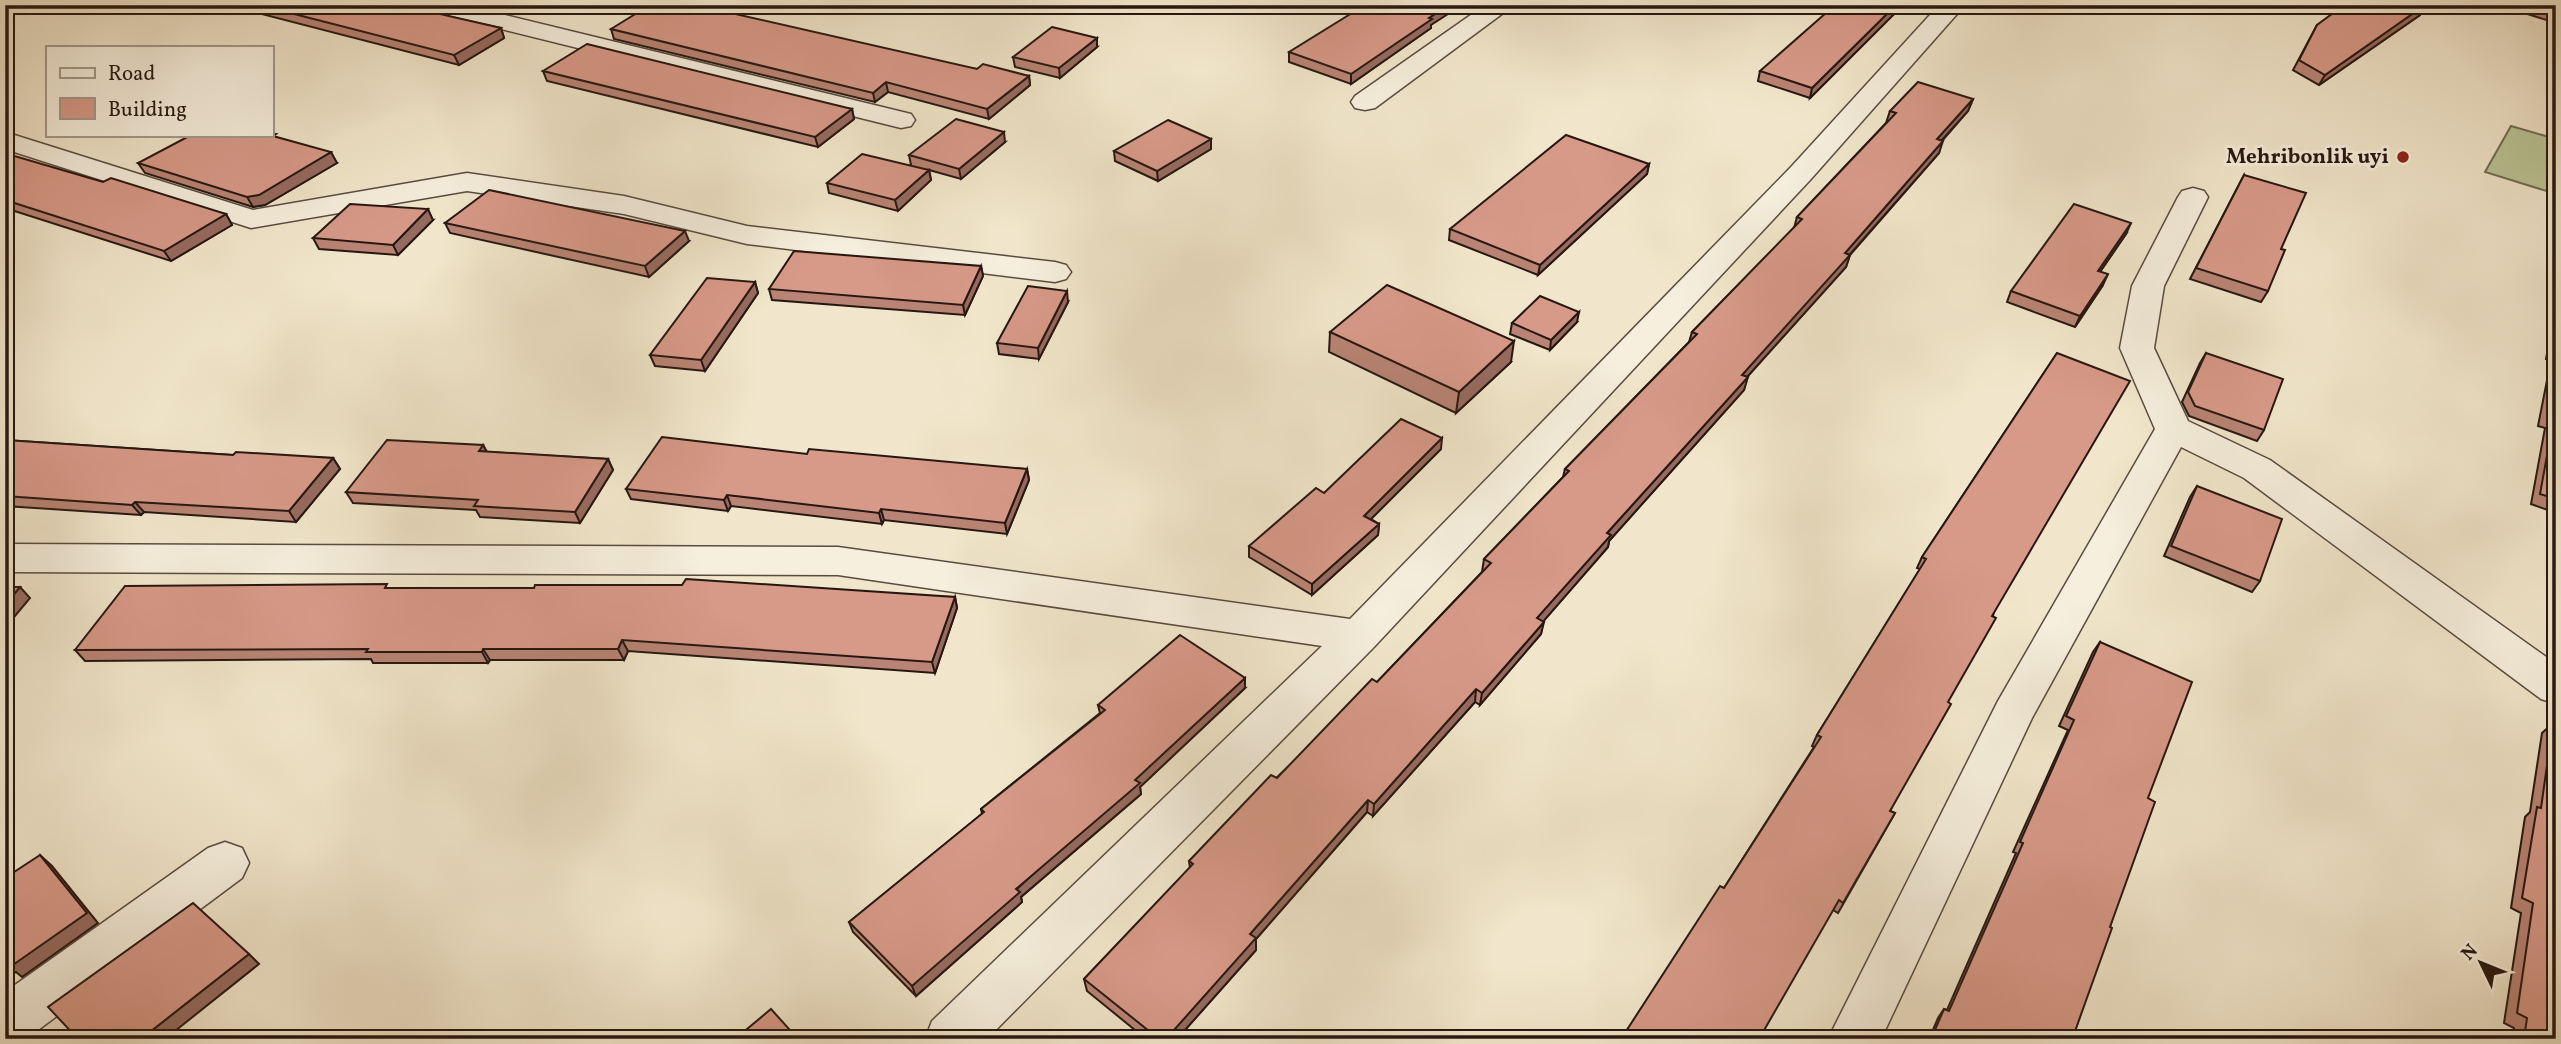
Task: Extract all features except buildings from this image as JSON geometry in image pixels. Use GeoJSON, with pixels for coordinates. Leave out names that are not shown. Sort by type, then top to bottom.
{"type":"FeatureCollection","features":[{"type":"Feature","properties":{"kind":"street"},"geometry":{"type":"LineString","coordinates":[[433,5],[901,120]]}},
{"type":"Feature","properties":{"kind":"street"},"geometry":{"type":"LineString","coordinates":[[1365,102],[1502,5]]}},
{"type":"Feature","properties":{"kind":"street"},"geometry":{"type":"LineString","coordinates":[[951,1039],[1359,636],[1801,173],[1953,5]]}},
{"type":"Feature","properties":{"kind":"street"},"geometry":{"type":"LineString","coordinates":[[5,140],[251,219],[467,182],[624,205],[747,235],[1055,272]]}},
{"type":"Feature","properties":{"kind":"street"},"geometry":{"type":"LineString","coordinates":[[2193,197],[2148,286],[2137,348],[2173,429],[2257,469],[2556,687]]}},
{"type":"Feature","properties":{"kind":"street"},"geometry":{"type":"LineString","coordinates":[[1854,1039],[2013,713],[2173,429]]}},
{"type":"Feature","properties":{"kind":"street"},"geometry":{"type":"LineString","coordinates":[[5,558],[838,561],[1359,636]]}},
{"type":"Feature","properties":{"kind":"street"},"geometry":{"type":"LineString","coordinates":[[5,1023],[225,863]]}},
{"type":"Feature","properties":{"kind":"green space"},"geometry":{"type":"Polygon","coordinates":[[[2511,126],[2556,139],[2556,194],[2485,172],[2511,126]]]}},
{"type":"Feature","properties":{"kind":"place","name":"Mehribonlik uyi"},"geometry":{"type":"Point","coordinates":[2403,157]}}]}
